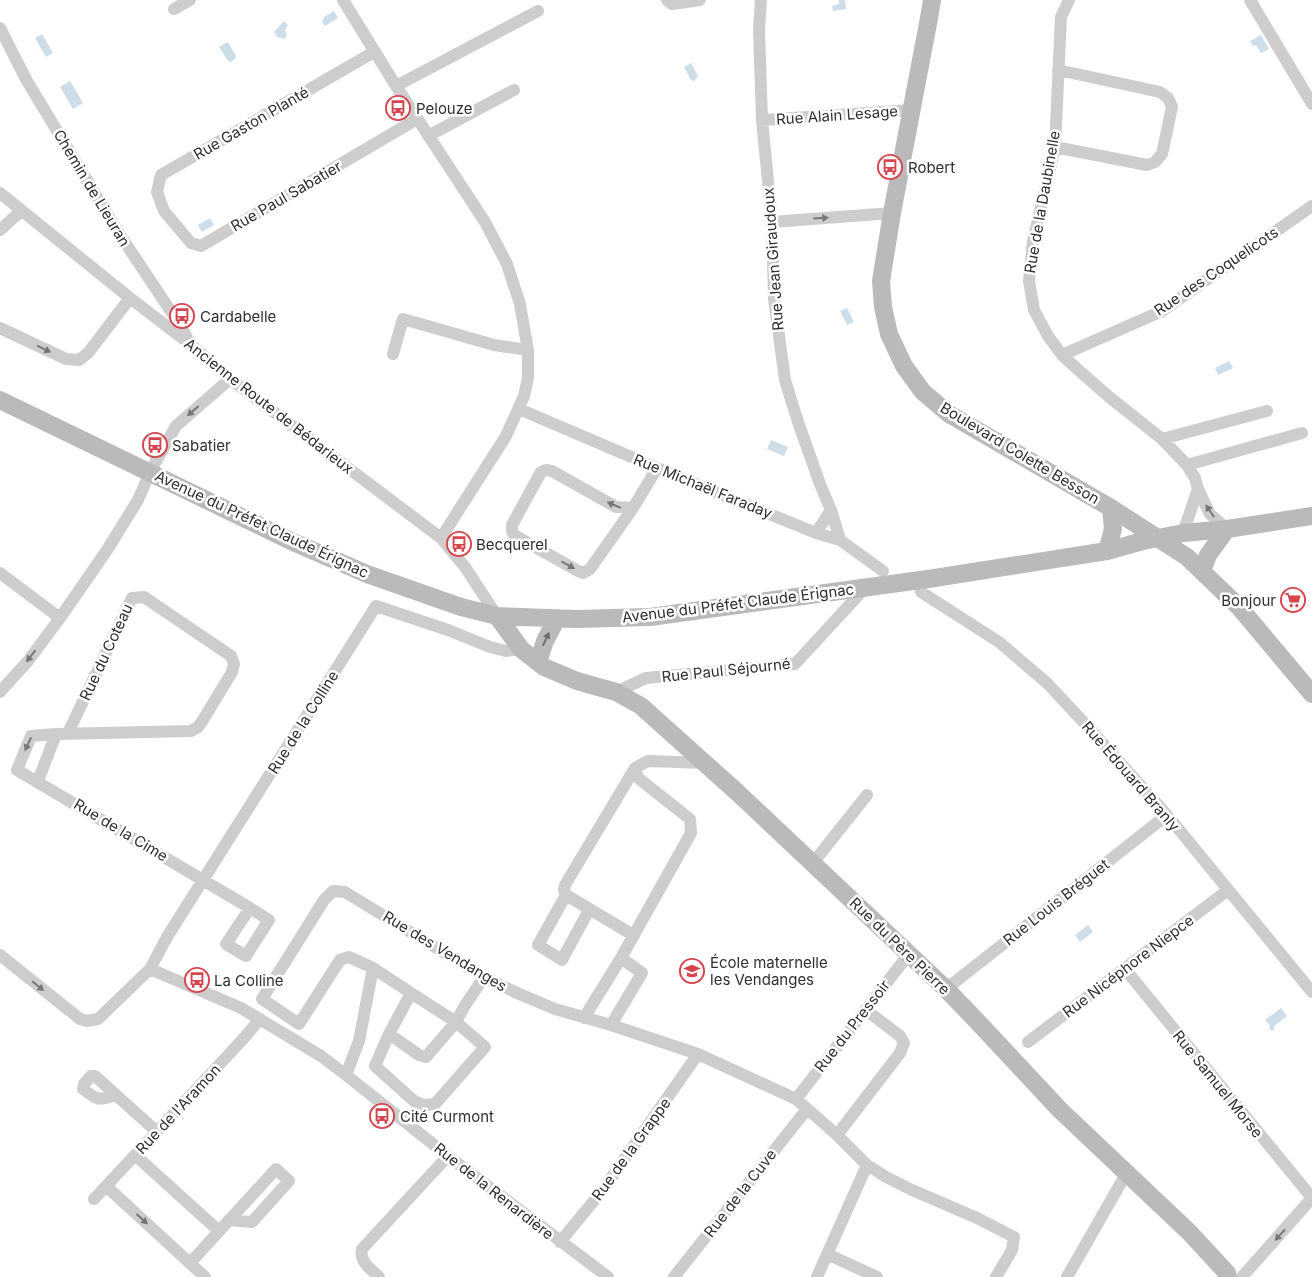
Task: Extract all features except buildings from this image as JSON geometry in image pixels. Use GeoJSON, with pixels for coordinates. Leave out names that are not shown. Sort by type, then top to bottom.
{"type":"FeatureCollection","features":[{"type":"Feature","properties":{"kind":"street"},"geometry":{"type":"LineString","coordinates":[[174,9],[190,0]]}},
{"type":"Feature","properties":{"kind":"street"},"geometry":{"type":"LineString","coordinates":[[344,0],[374,52],[485,222],[507,264],[520,304],[528,350],[528,378],[524,396],[501,444],[441,538]]}},
{"type":"Feature","properties":{"kind":"street"},"geometry":{"type":"LineString","coordinates":[[667,0],[672,4],[700,0]]}},
{"type":"Feature","properties":{"kind":"street","name":"Rue Jean Giraudoux"},"geometry":{"type":"LineString","coordinates":[[761,0],[759,30],[762,120],[772,222],[774,298],[785,380],[840,540]]}},
{"type":"Feature","properties":{"kind":"street","name":"Boulevard Colette Besson"},"geometry":{"type":"LineString","coordinates":[[932,0],[881,281],[883,307],[889,334],[904,366],[923,392],[949,414],[1111,508],[1187,557],[1239,607],[1312,694]]}},
{"type":"Feature","properties":{"kind":"street","name":"Rue de la Daubinelle"},"geometry":{"type":"LineString","coordinates":[[1069,0],[1061,17],[1055,147],[1033,241],[1029,281],[1034,310],[1048,336],[1062,354],[1108,396],[1162,439],[1187,465],[1195,478],[1210,514],[1227,528]]}},
{"type":"Feature","properties":{"kind":"street"},"geometry":{"type":"LineString","coordinates":[[1250,0],[1312,104]]}},
{"type":"Feature","properties":{"kind":"street"},"geometry":{"type":"LineString","coordinates":[[396,86],[538,11]]}},
{"type":"Feature","properties":{"kind":"street","name":"Chemin de Lieuran"},"geometry":{"type":"LineString","coordinates":[[0,28],[27,81],[120,235],[182,328],[190,344]]}},
{"type":"Feature","properties":{"kind":"street","name":"Rue Gaston Planté"},"geometry":{"type":"LineString","coordinates":[[164,211],[157,192],[161,176],[374,52]]}},
{"type":"Feature","properties":{"kind":"street"},"geometry":{"type":"LineString","coordinates":[[1055,147],[1147,165],[1155,162],[1162,154],[1172,107],[1168,98],[1160,92],[1058,70]]}},
{"type":"Feature","properties":{"kind":"street"},"geometry":{"type":"LineString","coordinates":[[428,136],[514,90]]}},
{"type":"Feature","properties":{"kind":"street","name":"Rue Alain Lesage"},"geometry":{"type":"LineString","coordinates":[[762,120],[912,110]]}},
{"type":"Feature","properties":{"kind":"street","name":"Rue Paul Sabatier"},"geometry":{"type":"LineString","coordinates":[[164,211],[191,243],[201,246],[417,119]]}},
{"type":"Feature","properties":{"kind":"street","name":"Ancienne Route de Bédarieux"},"geometry":{"type":"LineString","coordinates":[[0,193],[190,344],[230,379],[441,538],[465,567],[497,616]]}},
{"type":"Feature","properties":{"kind":"street","name":"Rue des Coquelicots"},"geometry":{"type":"LineString","coordinates":[[1062,354],[1162,311],[1312,206]]}},
{"type":"Feature","properties":{"kind":"street"},"geometry":{"type":"LineString","coordinates":[[0,230],[21,211]]}},
{"type":"Feature","properties":{"kind":"street"},"geometry":{"type":"LineString","coordinates":[[772,222],[892,213]]}},
{"type":"Feature","properties":{"kind":"street"},"geometry":{"type":"LineString","coordinates":[[0,328],[66,359],[79,360],[88,353],[130,298]]}},
{"type":"Feature","properties":{"kind":"street"},"geometry":{"type":"LineString","coordinates":[[393,354],[403,319],[494,345],[528,350]]}},
{"type":"Feature","properties":{"kind":"street"},"geometry":{"type":"LineString","coordinates":[[0,692],[28,661],[107,550],[138,500],[150,472],[176,426],[230,379]]}},
{"type":"Feature","properties":{"kind":"street","name":"Avenue du Préfet Claude Érignac"},"geometry":{"type":"LineString","coordinates":[[0,400],[294,542],[367,574],[461,607],[497,616],[576,619],[650,617],[938,578],[1107,551],[1183,533],[1312,516]]}},
{"type":"Feature","properties":{"kind":"street","name":"Rue Michaël Faraday"},"geometry":{"type":"LineString","coordinates":[[519,409],[816,533],[840,540],[883,571]]}},
{"type":"Feature","properties":{"kind":"street"},"geometry":{"type":"LineString","coordinates":[[1162,439],[1267,411]]}},
{"type":"Feature","properties":{"kind":"street"},"geometry":{"type":"LineString","coordinates":[[1187,465],[1302,432]]}},
{"type":"Feature","properties":{"kind":"street"},"geometry":{"type":"LineString","coordinates":[[633,508],[616,507],[552,471],[546,470],[540,472],[512,525],[512,530],[514,535],[583,572],[590,569],[633,508],[657,468]]}},
{"type":"Feature","properties":{"kind":"street"},"geometry":{"type":"LineString","coordinates":[[1187,557],[1182,548],[1181,541],[1198,489]]}},
{"type":"Feature","properties":{"kind":"street"},"geometry":{"type":"LineString","coordinates":[[1107,551],[1113,529],[1111,508]]}},
{"type":"Feature","properties":{"kind":"street"},"geometry":{"type":"LineString","coordinates":[[816,533],[831,510]]}},
{"type":"Feature","properties":{"kind":"street"},"geometry":{"type":"LineString","coordinates":[[1202,571],[1208,555],[1227,528]]}},
{"type":"Feature","properties":{"kind":"street"},"geometry":{"type":"LineString","coordinates":[[0,573],[60,618]]}},
{"type":"Feature","properties":{"kind":"street","name":"Rue Paul Séjourné"},"geometry":{"type":"LineString","coordinates":[[616,692],[646,678],[795,664],[866,587]]}},
{"type":"Feature","properties":{"kind":"street","name":"Rue Édouard Branly"},"geometry":{"type":"LineString","coordinates":[[921,592],[999,642],[1047,684],[1095,734],[1167,815],[1312,992]]}},
{"type":"Feature","properties":{"kind":"street","name":"Rue du Coteau"},"geometry":{"type":"LineString","coordinates":[[144,597],[232,656],[234,664],[232,672],[203,720],[198,727],[191,731],[62,734],[132,598],[144,597]]}},
{"type":"Feature","properties":{"kind":"street","name":"Rue de la Colline"},"geometry":{"type":"LineString","coordinates":[[0,955],[76,1016],[87,1021],[98,1019],[150,969],[167,937],[376,606],[448,630],[490,647],[506,651],[521,649]]}},
{"type":"Feature","properties":{"kind":"street","name":"Rue du Père Pierre"},"geometry":{"type":"LineString","coordinates":[[497,616],[521,649],[544,667],[577,681],[616,692],[641,706],[738,793],[946,989],[1060,1110],[1189,1232],[1227,1273],[1228,1277]]}},
{"type":"Feature","properties":{"kind":"street"},"geometry":{"type":"LineString","coordinates":[[538,662],[545,641],[557,618]]}},
{"type":"Feature","properties":{"kind":"street"},"geometry":{"type":"LineString","coordinates":[[38,781],[62,734]]}},
{"type":"Feature","properties":{"kind":"street","name":"Rue de la Cime"},"geometry":{"type":"LineString","coordinates":[[62,734],[32,736],[17,770],[250,908]]}},
{"type":"Feature","properties":{"kind":"street"},"geometry":{"type":"LineString","coordinates":[[633,935],[566,895],[565,885],[635,768],[648,760],[704,763]]}},
{"type":"Feature","properties":{"kind":"street"},"geometry":{"type":"LineString","coordinates":[[584,1018],[621,958],[691,833],[690,819],[638,778],[635,768]]}},
{"type":"Feature","properties":{"kind":"street"},"geometry":{"type":"LineString","coordinates":[[813,863],[867,795]]}},
{"type":"Feature","properties":{"kind":"street","name":"Rue Louis Bréguet"},"geometry":{"type":"LineString","coordinates":[[946,989],[1167,815]]}},
{"type":"Feature","properties":{"kind":"street","name":"Rue Nicéphore Niepce"},"geometry":{"type":"LineString","coordinates":[[1028,1042],[1228,890]]}},
{"type":"Feature","properties":{"kind":"street","name":"Rue des Vendanges"},"geometry":{"type":"LineString","coordinates":[[373,968],[349,957],[340,960],[298,1024],[262,999],[324,900],[333,891],[345,892],[484,977],[517,993],[555,1009],[611,1025],[698,1054],[796,1099],[837,1135],[867,1165],[912,1190],[978,1218],[1014,1237],[1012,1250],[996,1277]]}},
{"type":"Feature","properties":{"kind":"street"},"geometry":{"type":"LineString","coordinates":[[566,895],[538,945],[562,960],[589,910]]}},
{"type":"Feature","properties":{"kind":"street","name":"Rue du Pressoir"},"geometry":{"type":"LineString","coordinates":[[796,1099],[909,954]]}},
{"type":"Feature","properties":{"kind":"street"},"geometry":{"type":"LineString","coordinates":[[611,1025],[642,973],[621,958]]}},
{"type":"Feature","properties":{"kind":"street"},"geometry":{"type":"LineString","coordinates":[[346,1075],[359,1041],[373,968],[412,992],[456,1022],[484,1047],[435,1104],[424,1105],[414,1101],[374,1066],[412,992]]}},
{"type":"Feature","properties":{"kind":"street","name":"Rue de la Renardière"},"geometry":{"type":"LineString","coordinates":[[150,969],[241,1008],[321,1056],[448,1156],[608,1277]]}},
{"type":"Feature","properties":{"kind":"street","name":"Rue Samuel Morse"},"geometry":{"type":"LineString","coordinates":[[1125,969],[1312,1198]]}},
{"type":"Feature","properties":{"kind":"street"},"geometry":{"type":"LineString","coordinates":[[389,1034],[419,1055],[426,1057],[456,1022],[484,977]]}},
{"type":"Feature","properties":{"kind":"street"},"geometry":{"type":"LineString","coordinates":[[837,1135],[900,1054],[904,1044],[900,1036],[866,1010]]}},
{"type":"Feature","properties":{"kind":"street","name":"Rue de l'Aramon"},"geometry":{"type":"LineString","coordinates":[[94,1199],[244,1038],[260,1018]]}},
{"type":"Feature","properties":{"kind":"street","name":"Rue de la Grappe"},"geometry":{"type":"LineString","coordinates":[[560,1242],[602,1191],[698,1054]]}},
{"type":"Feature","properties":{"kind":"street"},"geometry":{"type":"LineString","coordinates":[[115,1095],[156,1131]]}},
{"type":"Feature","properties":{"kind":"street","name":"Rue de la Cuve"},"geometry":{"type":"LineString","coordinates":[[674,1277],[807,1109]]}},
{"type":"Feature","properties":{"kind":"street"},"geometry":{"type":"LineString","coordinates":[[135,1155],[219,1231]]}},
{"type":"Feature","properties":{"kind":"street"},"geometry":{"type":"LineString","coordinates":[[380,1277],[363,1262],[362,1249],[448,1156]]}},
{"type":"Feature","properties":{"kind":"street"},"geometry":{"type":"LineString","coordinates":[[817,1277],[867,1165]]}},
{"type":"Feature","properties":{"kind":"street"},"geometry":{"type":"LineString","coordinates":[[190,1263],[229,1220],[276,1169],[289,1181],[252,1222],[229,1220]]}},
{"type":"Feature","properties":{"kind":"street"},"geometry":{"type":"LineString","coordinates":[[1067,1277],[1126,1174]]}},
{"type":"Feature","properties":{"kind":"street"},"geometry":{"type":"LineString","coordinates":[[106,1186],[205,1277]]}},
{"type":"Feature","properties":{"kind":"street"},"geometry":{"type":"LineString","coordinates":[[1242,1277],[1312,1198]]}},
{"type":"Feature","properties":{"kind":"street"},"geometry":{"type":"LineString","coordinates":[[827,1254],[877,1277]]}},
{"type":"Feature","properties":{"kind":"water"},"geometry":{"type":"Polygon","coordinates":[[[839,0],[845,0],[846,9],[833,11],[832,6],[839,4],[839,0]]]}},
{"type":"Feature","properties":{"kind":"water"},"geometry":{"type":"Polygon","coordinates":[[[334,11],[338,18],[325,26],[322,22],[324,17],[334,11]]]}},
{"type":"Feature","properties":{"kind":"water"},"geometry":{"type":"Polygon","coordinates":[[[284,21],[288,25],[285,30],[287,35],[285,39],[277,37],[274,32],[284,21]]]}},
{"type":"Feature","properties":{"kind":"water"},"geometry":{"type":"Polygon","coordinates":[[[42,34],[53,53],[46,57],[35,38],[42,34]]]}},
{"type":"Feature","properties":{"kind":"water"},"geometry":{"type":"Polygon","coordinates":[[[1261,35],[1269,49],[1261,53],[1256,45],[1253,46],[1250,41],[1261,35]]]}},
{"type":"Feature","properties":{"kind":"water"},"geometry":{"type":"Polygon","coordinates":[[[228,42],[236,56],[231,62],[228,61],[219,47],[228,42]]]}},
{"type":"Feature","properties":{"kind":"water"},"geometry":{"type":"Polygon","coordinates":[[[691,63],[698,76],[694,81],[691,80],[684,67],[691,63]]]}},
{"type":"Feature","properties":{"kind":"water"},"geometry":{"type":"Polygon","coordinates":[[[70,81],[83,103],[73,109],[60,87],[70,81]]]}},
{"type":"Feature","properties":{"kind":"water"},"geometry":{"type":"Polygon","coordinates":[[[210,218],[214,225],[202,232],[198,225],[210,218]]]}},
{"type":"Feature","properties":{"kind":"water"},"geometry":{"type":"Polygon","coordinates":[[[847,308],[854,322],[847,325],[840,311],[847,308]]]}},
{"type":"Feature","properties":{"kind":"water"},"geometry":{"type":"Polygon","coordinates":[[[1229,361],[1233,368],[1218,375],[1215,368],[1229,361]]]}},
{"type":"Feature","properties":{"kind":"water"},"geometry":{"type":"Polygon","coordinates":[[[771,440],[788,447],[784,456],[767,449],[771,440]]]}},
{"type":"Feature","properties":{"kind":"water"},"geometry":{"type":"Polygon","coordinates":[[[1088,925],[1093,932],[1080,942],[1075,935],[1088,925]]]}},
{"type":"Feature","properties":{"kind":"water"},"geometry":{"type":"Polygon","coordinates":[[[1281,1008],[1287,1016],[1274,1026],[1275,1029],[1271,1031],[1270,1025],[1265,1020],[1281,1008]]]}},
{"type":"Feature","properties":{"kind":"place","name":"Pelouze"},"geometry":{"type":"Point","coordinates":[398,108]}},
{"type":"Feature","properties":{"kind":"place","name":"Robert"},"geometry":{"type":"Point","coordinates":[890,167]}},
{"type":"Feature","properties":{"kind":"place","name":"Cardabelle"},"geometry":{"type":"Point","coordinates":[182,316]}},
{"type":"Feature","properties":{"kind":"place","name":"Sabatier"},"geometry":{"type":"Point","coordinates":[155,445]}},
{"type":"Feature","properties":{"kind":"place","name":"Becquerel"},"geometry":{"type":"Point","coordinates":[459,544]}},
{"type":"Feature","properties":{"kind":"place","name":"Bonjour"},"geometry":{"type":"Point","coordinates":[1293,600]}},
{"type":"Feature","properties":{"kind":"place","name":"École maternelle les Vendanges"},"geometry":{"type":"Point","coordinates":[692,971]}},
{"type":"Feature","properties":{"kind":"place","name":"La Colline"},"geometry":{"type":"Point","coordinates":[197,980]}},
{"type":"Feature","properties":{"kind":"place","name":"Cité Curmont"},"geometry":{"type":"Point","coordinates":[382,1116]}}]}
